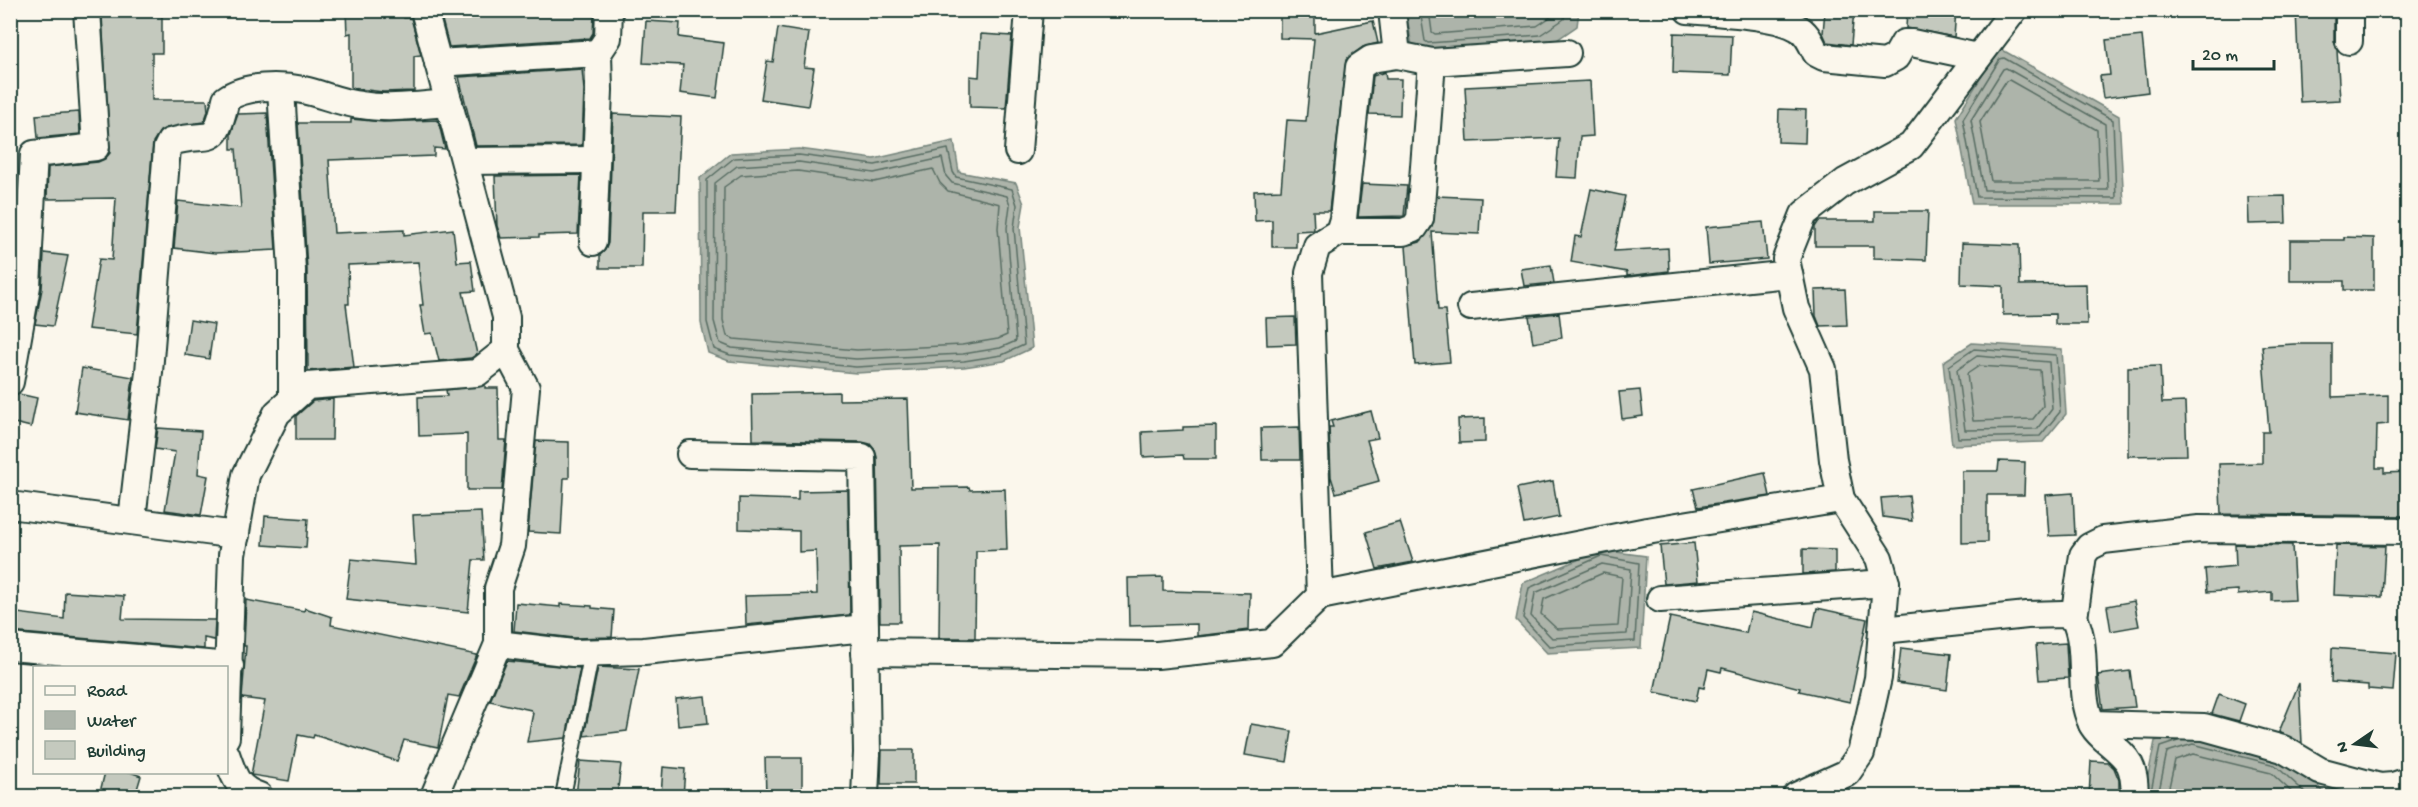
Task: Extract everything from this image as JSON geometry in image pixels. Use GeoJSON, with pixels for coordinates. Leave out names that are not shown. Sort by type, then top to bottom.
{"type":"FeatureCollection","features":[{"type":"Feature","properties":{"kind":"street"},"geometry":{"type":"LineString","coordinates":[[10,382],[27,286],[34,154],[96,147],[87,10]]}},
{"type":"Feature","properties":{"kind":"street"},"geometry":{"type":"LineString","coordinates":[[424,10],[506,316],[506,350],[526,388],[512,546],[498,588],[498,644],[434,796]]}},
{"type":"Feature","properties":{"kind":"street"},"geometry":{"type":"LineString","coordinates":[[593,242],[599,90],[598,53],[608,38],[609,10]]}},
{"type":"Feature","properties":{"kind":"street"},"geometry":{"type":"LineString","coordinates":[[1018,151],[1029,10]]}},
{"type":"Feature","properties":{"kind":"street"},"geometry":{"type":"LineString","coordinates":[[1392,10],[1397,55]]}},
{"type":"Feature","properties":{"kind":"street"},"geometry":{"type":"LineString","coordinates":[[1688,10],[1759,17],[1797,27],[1809,37],[1816,53],[1824,57],[1885,63],[1896,57],[1904,43],[1912,43],[1978,57]]}},
{"type":"Feature","properties":{"kind":"street"},"geometry":{"type":"LineString","coordinates":[[1796,796],[1812,791],[1847,773],[1861,753],[1878,678],[1886,584],[1879,558],[1841,499],[1833,460],[1823,369],[1796,308],[1786,259],[1804,214],[1845,183],[1911,146],[2014,10]]}},
{"type":"Feature","properties":{"kind":"street"},"geometry":{"type":"LineString","coordinates":[[2349,10],[2349,41]]}},
{"type":"Feature","properties":{"kind":"street"},"geometry":{"type":"LineString","coordinates":[[438,63],[598,53]]}},
{"type":"Feature","properties":{"kind":"street"},"geometry":{"type":"LineString","coordinates":[[1340,232],[1359,67],[1371,59],[1397,55],[1432,62],[1567,53]]}},
{"type":"Feature","properties":{"kind":"street"},"geometry":{"type":"LineString","coordinates":[[1320,596],[1309,273],[1317,246],[1340,232],[1402,232],[1414,228],[1420,219],[1432,62]]}},
{"type":"Feature","properties":{"kind":"street"},"geometry":{"type":"LineString","coordinates":[[132,520],[149,372],[167,148],[170,142],[216,134],[226,99],[235,92],[253,88],[301,89],[370,106],[391,108],[449,103]]}},
{"type":"Feature","properties":{"kind":"street"},"geometry":{"type":"LineString","coordinates":[[280,89],[292,270],[292,398]]}},
{"type":"Feature","properties":{"kind":"street"},"geometry":{"type":"LineString","coordinates":[[465,161],[596,160]]}},
{"type":"Feature","properties":{"kind":"street"},"geometry":{"type":"LineString","coordinates":[[1471,307],[1789,274]]}},
{"type":"Feature","properties":{"kind":"street"},"geometry":{"type":"LineString","coordinates":[[228,702],[232,555],[246,475],[277,413],[307,386],[477,373],[506,350]]}},
{"type":"Feature","properties":{"kind":"street"},"geometry":{"type":"LineString","coordinates":[[690,454],[862,457],[867,753],[865,796]]}},
{"type":"Feature","properties":{"kind":"street"},"geometry":{"type":"LineString","coordinates":[[498,644],[573,653],[865,640],[1157,655],[1272,643],[1320,596],[1647,531],[1841,499]]}},
{"type":"Feature","properties":{"kind":"street"},"geometry":{"type":"LineString","coordinates":[[10,505],[236,535]]}},
{"type":"Feature","properties":{"kind":"street"},"geometry":{"type":"LineString","coordinates":[[2135,796],[2134,775],[2128,758],[2099,734],[2092,724],[2086,703],[2080,631],[2074,618],[2083,555],[2089,547],[2103,540],[2199,529],[2408,531]]}},
{"type":"Feature","properties":{"kind":"street"},"geometry":{"type":"LineString","coordinates":[[1660,599],[1886,584]]}},
{"type":"Feature","properties":{"kind":"street"},"geometry":{"type":"LineString","coordinates":[[1883,630],[2027,615],[2063,614],[2074,618]]}},
{"type":"Feature","properties":{"kind":"street"},"geometry":{"type":"LineString","coordinates":[[10,646],[230,666]]}},
{"type":"Feature","properties":{"kind":"street"},"geometry":{"type":"LineString","coordinates":[[2092,724],[2204,727],[2283,749],[2320,771],[2380,787],[2408,781]]}},
{"type":"Feature","properties":{"kind":"street"},"geometry":{"type":"LineString","coordinates":[[228,759],[238,783],[246,791],[260,796]]}},
{"type":"Feature","properties":{"kind":"lane"},"geometry":{"type":"LineString","coordinates":[[563,796],[592,652]]}},
{"type":"Feature","properties":{"kind":"water"},"geometry":{"type":"Polygon","coordinates":[[[1406,11],[1579,11],[1577,26],[1545,48],[1414,58],[1406,11]]]}},
{"type":"Feature","properties":{"kind":"water"},"geometry":{"type":"Polygon","coordinates":[[[1999,48],[2119,116],[2124,204],[1972,204],[1956,118],[1999,48]]]}},
{"type":"Feature","properties":{"kind":"water"},"geometry":{"type":"Polygon","coordinates":[[[954,141],[959,172],[1016,183],[1024,204],[1020,227],[1032,348],[1004,361],[964,367],[856,373],[729,361],[708,353],[701,323],[700,178],[731,153],[799,149],[874,159],[954,141]]]}},
{"type":"Feature","properties":{"kind":"water"},"geometry":{"type":"Polygon","coordinates":[[[1972,343],[2062,349],[2066,414],[2043,442],[1952,445],[1943,362],[1972,343]]]}},
{"type":"Feature","properties":{"kind":"water"},"geometry":{"type":"Polygon","coordinates":[[[1601,550],[1646,556],[1641,648],[1547,653],[1516,620],[1523,583],[1601,550]]]}},
{"type":"Feature","properties":{"kind":"water"},"geometry":{"type":"Polygon","coordinates":[[[2193,730],[2283,753],[2328,796],[2144,796],[2155,741],[2193,730]]]}},
{"type":"Feature","properties":{"kind":"building"},"geometry":{"type":"Polygon","coordinates":[[[346,10],[404,10],[404,18],[411,18],[421,55],[414,56],[414,91],[383,92],[351,88],[351,33],[347,34],[346,10]]]}},
{"type":"Feature","properties":{"kind":"building"},"geometry":{"type":"Polygon","coordinates":[[[484,10],[594,14],[593,33],[590,38],[449,47],[441,16],[484,13],[484,10]]]}},
{"type":"Feature","properties":{"kind":"building"},"geometry":{"type":"Polygon","coordinates":[[[1280,10],[1315,10],[1315,33],[1373,21],[1378,43],[1363,47],[1346,60],[1329,211],[1313,211],[1314,230],[1296,231],[1296,247],[1272,247],[1272,220],[1255,221],[1254,191],[1281,190],[1287,120],[1306,121],[1314,39],[1280,38],[1280,10]]]}},
{"type":"Feature","properties":{"kind":"building"},"geometry":{"type":"Polygon","coordinates":[[[1825,10],[1854,10],[1851,45],[1827,42],[1823,33],[1825,10]]]}},
{"type":"Feature","properties":{"kind":"building"},"geometry":{"type":"Polygon","coordinates":[[[1907,10],[1956,10],[1954,37],[1906,28],[1907,10]]]}},
{"type":"Feature","properties":{"kind":"building"},"geometry":{"type":"Polygon","coordinates":[[[2296,10],[2334,10],[2334,41],[2337,50],[2340,100],[2300,102],[2296,10]]]}},
{"type":"Feature","properties":{"kind":"building"},"geometry":{"type":"Polygon","coordinates":[[[102,16],[162,16],[162,53],[152,53],[152,100],[207,100],[208,111],[204,122],[166,128],[160,131],[153,142],[137,334],[88,329],[99,259],[112,260],[116,198],[47,199],[48,167],[98,162],[110,153],[102,16]]]}},
{"type":"Feature","properties":{"kind":"building"},"geometry":{"type":"Polygon","coordinates":[[[646,21],[680,23],[679,37],[724,43],[717,98],[680,93],[683,65],[643,63],[646,21]]]}},
{"type":"Feature","properties":{"kind":"building"},"geometry":{"type":"Polygon","coordinates":[[[778,28],[809,33],[804,67],[814,68],[808,106],[761,99],[767,61],[773,62],[778,28]]]}},
{"type":"Feature","properties":{"kind":"building"},"geometry":{"type":"Polygon","coordinates":[[[1674,33],[1732,35],[1730,75],[1673,73],[1674,33]]]}},
{"type":"Feature","properties":{"kind":"building"},"geometry":{"type":"Polygon","coordinates":[[[981,34],[1012,36],[1006,108],[970,107],[970,76],[979,77],[981,34]]]}},
{"type":"Feature","properties":{"kind":"building"},"geometry":{"type":"Polygon","coordinates":[[[2142,36],[2148,92],[2103,98],[2100,76],[2110,75],[2106,40],[2142,36]]]}},
{"type":"Feature","properties":{"kind":"building"},"geometry":{"type":"Polygon","coordinates":[[[582,69],[584,90],[582,145],[476,146],[459,77],[582,69]]]}},
{"type":"Feature","properties":{"kind":"building"},"geometry":{"type":"Polygon","coordinates":[[[1385,72],[1386,79],[1401,79],[1400,115],[1369,114],[1373,76],[1385,72]]]}},
{"type":"Feature","properties":{"kind":"building"},"geometry":{"type":"Polygon","coordinates":[[[1590,81],[1593,136],[1580,137],[1577,178],[1556,177],[1559,138],[1468,142],[1465,87],[1590,81]]]}},
{"type":"Feature","properties":{"kind":"building"},"geometry":{"type":"Polygon","coordinates":[[[1779,109],[1806,110],[1805,143],[1778,142],[1779,109]]]}},
{"type":"Feature","properties":{"kind":"building"},"geometry":{"type":"Polygon","coordinates":[[[79,112],[80,134],[38,138],[36,115],[79,112]]]}},
{"type":"Feature","properties":{"kind":"building"},"geometry":{"type":"Polygon","coordinates":[[[267,113],[276,250],[215,253],[174,248],[178,201],[241,208],[236,149],[231,149],[231,134],[238,114],[267,113]]]}},
{"type":"Feature","properties":{"kind":"building"},"geometry":{"type":"Polygon","coordinates":[[[613,114],[681,117],[676,211],[643,211],[642,268],[600,268],[600,255],[608,243],[613,114]]]}},
{"type":"Feature","properties":{"kind":"building"},"geometry":{"type":"Polygon","coordinates":[[[351,119],[383,122],[438,120],[445,149],[434,148],[434,156],[329,160],[334,233],[404,230],[404,235],[453,229],[457,262],[471,261],[475,291],[463,292],[477,354],[471,358],[439,361],[432,333],[425,334],[420,305],[423,305],[418,262],[348,265],[349,304],[346,304],[354,367],[308,371],[307,269],[298,123],[351,123],[351,119]]]}},
{"type":"Feature","properties":{"kind":"building"},"geometry":{"type":"Polygon","coordinates":[[[581,175],[578,234],[501,238],[497,226],[495,176],[581,175]]]}},
{"type":"Feature","properties":{"kind":"building"},"geometry":{"type":"Polygon","coordinates":[[[1362,184],[1407,186],[1404,216],[1358,217],[1362,184]]]}},
{"type":"Feature","properties":{"kind":"building"},"geometry":{"type":"Polygon","coordinates":[[[1591,189],[1625,196],[1614,251],[1668,248],[1669,271],[1627,276],[1627,272],[1571,262],[1575,236],[1581,237],[1591,189]]]}},
{"type":"Feature","properties":{"kind":"building"},"geometry":{"type":"Polygon","coordinates":[[[1437,196],[1481,198],[1479,234],[1432,232],[1438,310],[1445,310],[1450,362],[1415,365],[1406,246],[1420,242],[1432,227],[1437,196]]]}},
{"type":"Feature","properties":{"kind":"building"},"geometry":{"type":"Polygon","coordinates":[[[2285,196],[2286,223],[2249,224],[2248,197],[2285,196]]]}},
{"type":"Feature","properties":{"kind":"building"},"geometry":{"type":"Polygon","coordinates":[[[1875,211],[1928,211],[1926,260],[1874,258],[1874,246],[1815,246],[1815,227],[1819,221],[1875,221],[1875,211]]]}},
{"type":"Feature","properties":{"kind":"building"},"geometry":{"type":"Polygon","coordinates":[[[1763,222],[1767,259],[1709,264],[1706,227],[1763,222]]]}},
{"type":"Feature","properties":{"kind":"building"},"geometry":{"type":"Polygon","coordinates":[[[2344,237],[2374,238],[2374,290],[2344,290],[2344,281],[2290,281],[2290,240],[2344,240],[2344,237]]]}},
{"type":"Feature","properties":{"kind":"building"},"geometry":{"type":"Polygon","coordinates":[[[1962,243],[2019,245],[2020,285],[2086,284],[2087,324],[2055,324],[2055,314],[2003,315],[2003,286],[1961,284],[1962,243]]]}},
{"type":"Feature","properties":{"kind":"building"},"geometry":{"type":"Polygon","coordinates":[[[44,253],[68,256],[53,326],[35,324],[42,289],[44,253]]]}},
{"type":"Feature","properties":{"kind":"building"},"geometry":{"type":"Polygon","coordinates":[[[1551,265],[1554,283],[1524,286],[1521,269],[1551,265]]]}},
{"type":"Feature","properties":{"kind":"building"},"geometry":{"type":"Polygon","coordinates":[[[1845,289],[1847,325],[1820,326],[1816,316],[1815,290],[1845,289]]]}},
{"type":"Feature","properties":{"kind":"building"},"geometry":{"type":"Polygon","coordinates":[[[1559,313],[1562,338],[1533,343],[1529,316],[1559,313]]]}},
{"type":"Feature","properties":{"kind":"building"},"geometry":{"type":"Polygon","coordinates":[[[1295,317],[1296,344],[1267,345],[1266,318],[1295,317]]]}},
{"type":"Feature","properties":{"kind":"building"},"geometry":{"type":"Polygon","coordinates":[[[190,320],[214,324],[209,359],[185,355],[190,320]]]}},
{"type":"Feature","properties":{"kind":"building"},"geometry":{"type":"Polygon","coordinates":[[[2332,344],[2332,397],[2388,395],[2388,424],[2377,425],[2376,468],[2384,468],[2384,473],[2408,472],[2408,516],[2221,514],[2219,464],[2262,463],[2262,432],[2269,432],[2262,346],[2332,344]]]}},
{"type":"Feature","properties":{"kind":"building"},"geometry":{"type":"Polygon","coordinates":[[[2160,366],[2162,403],[2185,402],[2187,455],[2128,456],[2128,367],[2160,366]]]}},
{"type":"Feature","properties":{"kind":"building"},"geometry":{"type":"Polygon","coordinates":[[[82,368],[133,377],[128,420],[75,412],[82,368]]]}},
{"type":"Feature","properties":{"kind":"building"},"geometry":{"type":"Polygon","coordinates":[[[485,385],[485,388],[498,388],[499,440],[506,440],[502,490],[467,490],[467,434],[419,436],[418,397],[447,396],[446,390],[485,385]]]}},
{"type":"Feature","properties":{"kind":"building"},"geometry":{"type":"Polygon","coordinates":[[[1640,390],[1643,416],[1622,419],[1619,392],[1640,390]]]}},
{"type":"Feature","properties":{"kind":"building"},"geometry":{"type":"Polygon","coordinates":[[[839,392],[839,400],[908,399],[911,488],[1005,489],[1007,550],[976,551],[975,638],[939,638],[940,545],[899,546],[900,622],[880,622],[877,457],[870,444],[753,440],[752,394],[839,392]]]}},
{"type":"Feature","properties":{"kind":"building"},"geometry":{"type":"Polygon","coordinates":[[[19,394],[37,398],[31,427],[10,422],[10,397],[19,394]]]}},
{"type":"Feature","properties":{"kind":"building"},"geometry":{"type":"Polygon","coordinates":[[[333,399],[332,440],[296,440],[296,416],[313,401],[333,399]]]}},
{"type":"Feature","properties":{"kind":"building"},"geometry":{"type":"Polygon","coordinates":[[[1371,411],[1378,438],[1367,440],[1379,481],[1336,493],[1331,477],[1329,427],[1333,427],[1331,421],[1371,411]]]}},
{"type":"Feature","properties":{"kind":"building"},"geometry":{"type":"Polygon","coordinates":[[[1485,418],[1485,442],[1459,443],[1458,419],[1485,418]]]}},
{"type":"Feature","properties":{"kind":"building"},"geometry":{"type":"Polygon","coordinates":[[[1216,426],[1216,459],[1184,459],[1183,455],[1143,457],[1142,432],[1216,426]]]}},
{"type":"Feature","properties":{"kind":"building"},"geometry":{"type":"Polygon","coordinates":[[[1299,427],[1300,460],[1262,460],[1261,428],[1299,427]]]}},
{"type":"Feature","properties":{"kind":"building"},"geometry":{"type":"Polygon","coordinates":[[[158,428],[201,431],[198,474],[208,476],[201,515],[165,510],[175,452],[155,449],[158,428]]]}},
{"type":"Feature","properties":{"kind":"building"},"geometry":{"type":"Polygon","coordinates":[[[536,441],[569,442],[569,478],[564,478],[561,534],[528,532],[536,441]]]}},
{"type":"Feature","properties":{"kind":"building"},"geometry":{"type":"Polygon","coordinates":[[[1999,461],[2025,462],[2024,495],[1987,495],[1987,542],[1962,543],[1962,471],[1998,471],[1999,461]]]}},
{"type":"Feature","properties":{"kind":"building"},"geometry":{"type":"Polygon","coordinates":[[[1765,473],[1770,496],[1698,507],[1693,489],[1765,473]]]}},
{"type":"Feature","properties":{"kind":"building"},"geometry":{"type":"Polygon","coordinates":[[[1553,481],[1559,517],[1524,524],[1517,488],[1553,481]]]}},
{"type":"Feature","properties":{"kind":"building"},"geometry":{"type":"Polygon","coordinates":[[[848,490],[850,615],[746,625],[745,596],[817,594],[816,551],[799,552],[799,531],[739,529],[739,498],[798,500],[798,491],[848,490]]]}},
{"type":"Feature","properties":{"kind":"building"},"geometry":{"type":"Polygon","coordinates":[[[2073,493],[2075,535],[2049,536],[2046,495],[2073,493]]]}},
{"type":"Feature","properties":{"kind":"building"},"geometry":{"type":"Polygon","coordinates":[[[1909,496],[1912,521],[1883,517],[1881,498],[1909,496]]]}},
{"type":"Feature","properties":{"kind":"building"},"geometry":{"type":"Polygon","coordinates":[[[481,512],[484,560],[473,560],[468,612],[346,599],[351,559],[416,565],[413,515],[481,512]]]}},
{"type":"Feature","properties":{"kind":"building"},"geometry":{"type":"Polygon","coordinates":[[[265,516],[308,519],[306,548],[263,545],[265,516]]]}},
{"type":"Feature","properties":{"kind":"building"},"geometry":{"type":"Polygon","coordinates":[[[1400,522],[1413,562],[1377,569],[1366,532],[1400,522]]]}},
{"type":"Feature","properties":{"kind":"building"},"geometry":{"type":"Polygon","coordinates":[[[1694,543],[1698,581],[1664,584],[1660,546],[1694,543]]]}},
{"type":"Feature","properties":{"kind":"building"},"geometry":{"type":"Polygon","coordinates":[[[2235,544],[2292,545],[2295,600],[2272,601],[2272,592],[2238,595],[2238,590],[2207,592],[2205,569],[2236,566],[2235,544]]]}},
{"type":"Feature","properties":{"kind":"building"},"geometry":{"type":"Polygon","coordinates":[[[2336,545],[2385,546],[2382,597],[2334,595],[2336,545]]]}},
{"type":"Feature","properties":{"kind":"building"},"geometry":{"type":"Polygon","coordinates":[[[1803,549],[1835,550],[1835,572],[1803,574],[1803,549]]]}},
{"type":"Feature","properties":{"kind":"building"},"geometry":{"type":"Polygon","coordinates":[[[1163,577],[1163,591],[1250,593],[1249,630],[1197,636],[1197,624],[1129,626],[1128,578],[1163,577]]]}},
{"type":"Feature","properties":{"kind":"building"},"geometry":{"type":"Polygon","coordinates":[[[65,592],[124,596],[122,619],[215,620],[214,640],[204,638],[204,649],[10,632],[10,612],[64,619],[65,592]]]}},
{"type":"Feature","properties":{"kind":"building"},"geometry":{"type":"Polygon","coordinates":[[[246,600],[304,611],[305,608],[332,617],[331,625],[477,655],[459,697],[448,695],[438,747],[404,740],[397,761],[314,735],[313,738],[298,735],[289,781],[251,775],[265,701],[242,698],[246,646],[244,646],[246,600]]]}},
{"type":"Feature","properties":{"kind":"building"},"geometry":{"type":"Polygon","coordinates":[[[2134,601],[2139,626],[2111,631],[2107,606],[2134,601]]]}},
{"type":"Feature","properties":{"kind":"building"},"geometry":{"type":"Polygon","coordinates":[[[516,603],[560,607],[560,604],[592,606],[592,608],[614,610],[612,637],[574,638],[514,631],[516,603]]]}},
{"type":"Feature","properties":{"kind":"building"},"geometry":{"type":"Polygon","coordinates":[[[1817,608],[1867,619],[1850,702],[1799,691],[1800,688],[1722,668],[1721,672],[1708,669],[1704,688],[1699,687],[1696,701],[1654,692],[1670,617],[1746,633],[1751,612],[1813,627],[1817,608]]]}},
{"type":"Feature","properties":{"kind":"building"},"geometry":{"type":"Polygon","coordinates":[[[2066,643],[2068,678],[2039,680],[2036,645],[2066,643]]]}},
{"type":"Feature","properties":{"kind":"building"},"geometry":{"type":"Polygon","coordinates":[[[1901,648],[1951,654],[1947,690],[1897,683],[1901,648]]]}},
{"type":"Feature","properties":{"kind":"building"},"geometry":{"type":"Polygon","coordinates":[[[2332,648],[2396,653],[2393,691],[2368,689],[2368,685],[2331,682],[2332,648]]]}},
{"type":"Feature","properties":{"kind":"building"},"geometry":{"type":"Polygon","coordinates":[[[507,661],[580,668],[566,738],[527,742],[533,713],[531,710],[490,701],[507,661]]]}},
{"type":"Feature","properties":{"kind":"building"},"geometry":{"type":"Polygon","coordinates":[[[598,667],[639,669],[627,731],[584,736],[598,667]]]}},
{"type":"Feature","properties":{"kind":"building"},"geometry":{"type":"Polygon","coordinates":[[[2130,671],[2135,707],[2103,709],[2098,675],[2130,671]]]}},
{"type":"Feature","properties":{"kind":"building"},"geometry":{"type":"Polygon","coordinates":[[[2299,683],[2302,743],[2279,732],[2299,683]]]}},
{"type":"Feature","properties":{"kind":"building"},"geometry":{"type":"Polygon","coordinates":[[[2219,694],[2245,704],[2239,721],[2212,714],[2219,694]]]}},
{"type":"Feature","properties":{"kind":"building"},"geometry":{"type":"Polygon","coordinates":[[[705,696],[708,723],[678,726],[676,699],[705,696]]]}},
{"type":"Feature","properties":{"kind":"building"},"geometry":{"type":"Polygon","coordinates":[[[1251,724],[1292,731],[1287,762],[1245,755],[1251,724]]]}},
{"type":"Feature","properties":{"kind":"building"},"geometry":{"type":"Polygon","coordinates":[[[882,750],[914,750],[914,784],[881,784],[882,750]]]}},
{"type":"Feature","properties":{"kind":"building"},"geometry":{"type":"Polygon","coordinates":[[[765,758],[802,758],[802,796],[766,796],[765,758]]]}},
{"type":"Feature","properties":{"kind":"building"},"geometry":{"type":"Polygon","coordinates":[[[580,761],[621,764],[617,796],[576,796],[580,761]]]}},
{"type":"Feature","properties":{"kind":"building"},"geometry":{"type":"Polygon","coordinates":[[[2091,761],[2108,762],[2114,768],[2119,780],[2119,796],[2089,796],[2091,761]]]}},
{"type":"Feature","properties":{"kind":"building"},"geometry":{"type":"Polygon","coordinates":[[[663,767],[685,769],[683,796],[661,796],[663,767]]]}},
{"type":"Feature","properties":{"kind":"building"},"geometry":{"type":"Polygon","coordinates":[[[104,774],[141,776],[135,796],[99,796],[104,774]]]}}]}
